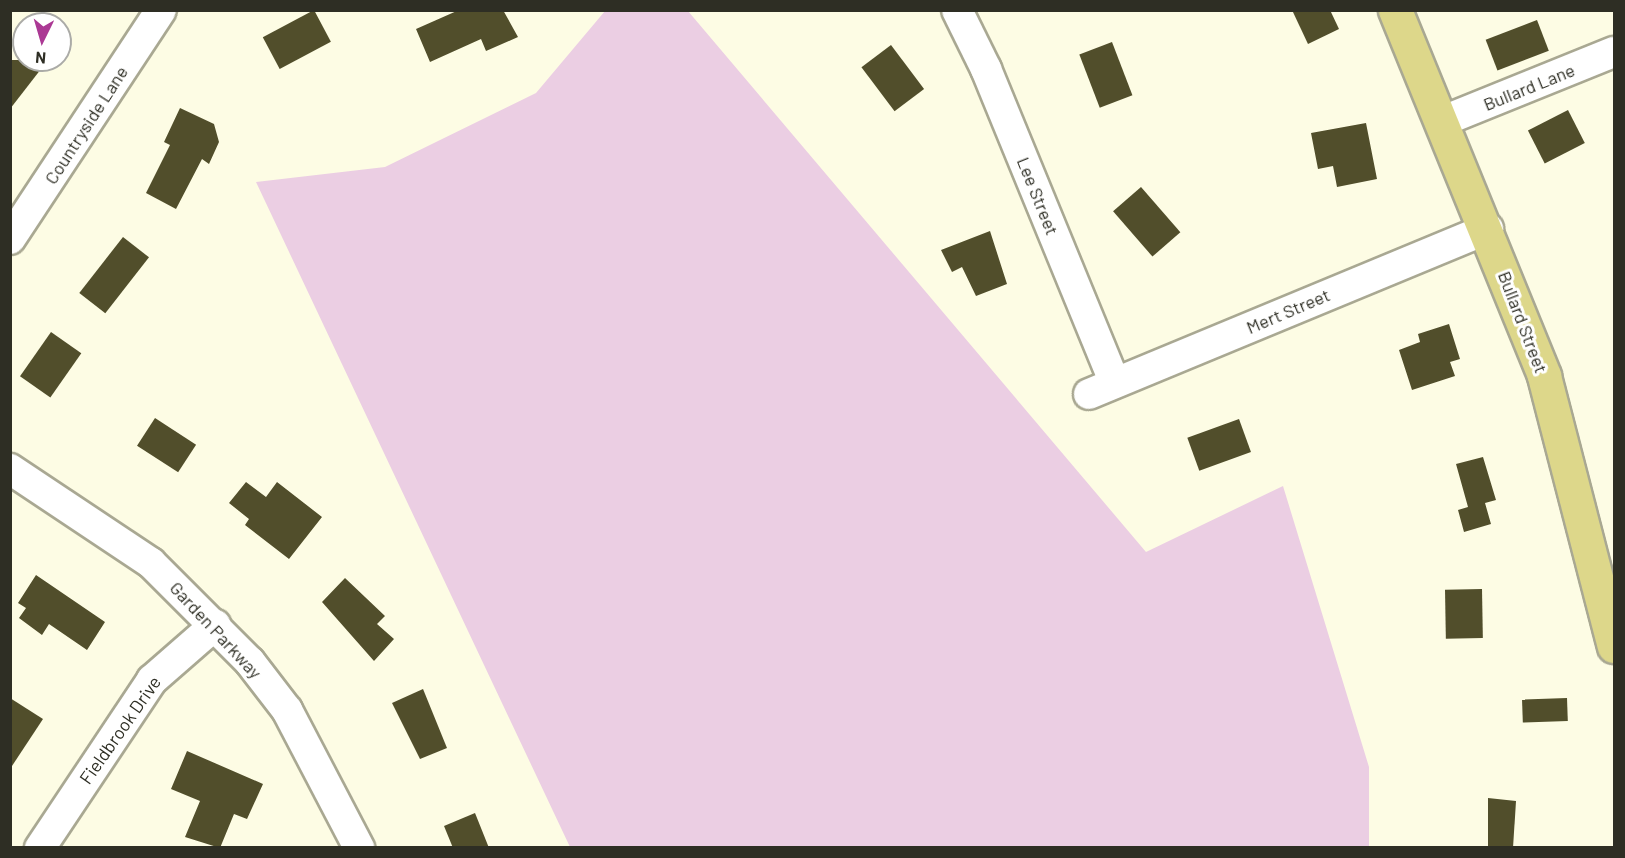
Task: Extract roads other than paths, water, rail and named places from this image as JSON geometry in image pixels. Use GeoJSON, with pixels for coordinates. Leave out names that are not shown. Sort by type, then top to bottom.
{"type":"FeatureCollection","features":[{"type":"Feature","properties":{"kind":"main road","name":"Bullard Street"},"geometry":{"type":"LineString","coordinates":[[1395,10],[1488,229],[1544,376],[1614,646]]}},
{"type":"Feature","properties":{"kind":"street","name":"Countryside Lane"},"geometry":{"type":"LineString","coordinates":[[10,239],[161,10]]}},
{"type":"Feature","properties":{"kind":"street","name":"Lee Street"},"geometry":{"type":"LineString","coordinates":[[957,10],[986,69],[1102,389]]}},
{"type":"Feature","properties":{"kind":"street","name":"Bullard Lane"},"geometry":{"type":"LineString","coordinates":[[1443,121],[1614,52]]}},
{"type":"Feature","properties":{"kind":"street","name":"Mert Street"},"geometry":{"type":"LineString","coordinates":[[1102,389],[1488,229]]}},
{"type":"Feature","properties":{"kind":"street","name":"Garden Parkway"},"geometry":{"type":"LineString","coordinates":[[10,469],[151,563],[215,625],[287,710],[359,848]]}},
{"type":"Feature","properties":{"kind":"street","name":"Fieldbrook Drive"},"geometry":{"type":"LineString","coordinates":[[40,848],[152,680],[215,625]]}}]}
